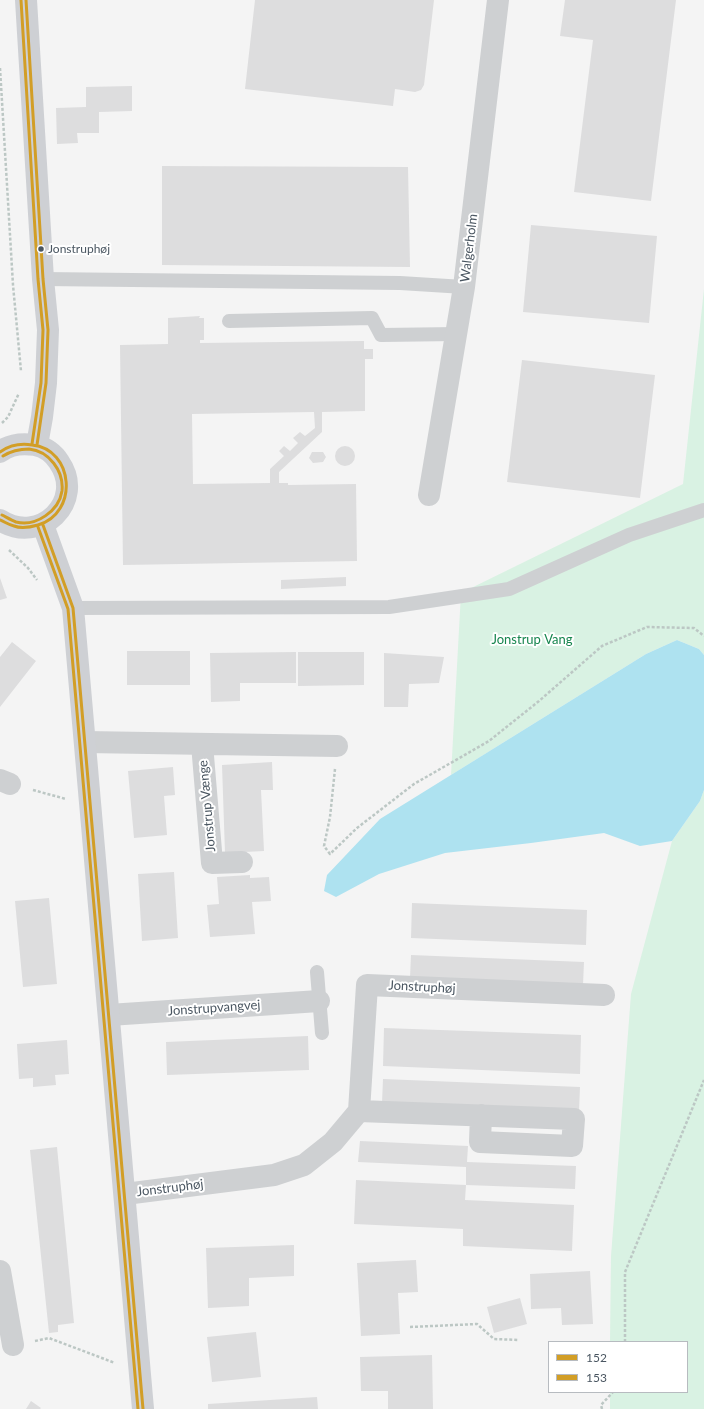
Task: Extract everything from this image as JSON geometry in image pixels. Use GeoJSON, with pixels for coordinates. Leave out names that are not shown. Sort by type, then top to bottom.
{"type":"FeatureCollection","features":[{"type":"Feature","properties":{"kind":"street"},"geometry":{"type":"LineString","coordinates":[[26,0],[43,279],[48,330],[46,382],[37,445]]}},
{"type":"Feature","properties":{"kind":"street","name":"Walgerholm"},"geometry":{"type":"LineString","coordinates":[[430,494],[464,287],[498,0]]}},
{"type":"Feature","properties":{"kind":"street"},"geometry":{"type":"LineString","coordinates":[[0,452],[14,445],[26,444],[37,445],[47,450],[56,457],[62,466],[66,477],[67,489],[65,500],[60,510],[43,525],[31,528],[18,528],[7,525],[0,520]]}},
{"type":"Feature","properties":{"kind":"street"},"geometry":{"type":"LineString","coordinates":[[43,525],[73,608],[86,742],[143,1409]]}},
{"type":"Feature","properties":{"kind":"street","name":"Jonstrup Vænge"},"geometry":{"type":"LineString","coordinates":[[86,742],[337,746]]}},
{"type":"Feature","properties":{"kind":"street","name":"Jonstrup Vænge"},"geometry":{"type":"LineString","coordinates":[[202,744],[212,863],[242,862]]}},
{"type":"Feature","properties":{"kind":"street","name":"Jonstruphøj"},"geometry":{"type":"LineString","coordinates":[[125,1194],[274,1175],[304,1165],[332,1142],[359,1111],[367,985],[604,995]]}},
{"type":"Feature","properties":{"kind":"street","name":"Jonstrupvangvej"},"geometry":{"type":"LineString","coordinates":[[109,1015],[320,1002]]}},
{"type":"Feature","properties":{"kind":"street"},"geometry":{"type":"LineString","coordinates":[[359,1111],[481,1115]]}},
{"type":"Feature","properties":{"kind":"street"},"geometry":{"type":"LineString","coordinates":[[0,1271],[13,1345]]}},
{"type":"Feature","properties":{"kind":"lane"},"geometry":{"type":"LineString","coordinates":[[43,279],[400,283],[464,287]]}},
{"type":"Feature","properties":{"kind":"lane"},"geometry":{"type":"LineString","coordinates":[[229,321],[372,318],[380,335],[457,334]]}},
{"type":"Feature","properties":{"kind":"lane"},"geometry":{"type":"LineString","coordinates":[[73,608],[389,606],[509,589],[629,535],[704,510]]}},
{"type":"Feature","properties":{"kind":"lane"},"geometry":{"type":"LineString","coordinates":[[317,972],[322,1033]]}},
{"type":"Feature","properties":{"kind":"path"},"geometry":{"type":"LineString","coordinates":[[0,68],[14,285],[22,373]]}},
{"type":"Feature","properties":{"kind":"path"},"geometry":{"type":"LineString","coordinates":[[0,148],[5,149]]}},
{"type":"Feature","properties":{"kind":"path"},"geometry":{"type":"LineString","coordinates":[[0,425],[8,417],[19,396],[20,388]]}},
{"type":"Feature","properties":{"kind":"path"},"geometry":{"type":"LineString","coordinates":[[6,548],[28,568]]}},
{"type":"Feature","properties":{"kind":"path"},"geometry":{"type":"LineString","coordinates":[[337,746],[330,817],[324,846],[330,854],[357,828],[414,784],[489,740],[539,701],[602,646],[647,627],[694,628],[704,636]]}},
{"type":"Feature","properties":{"kind":"path"},"geometry":{"type":"LineString","coordinates":[[5,782],[69,799]]}},
{"type":"Feature","properties":{"kind":"path"},"geometry":{"type":"LineString","coordinates":[[626,1341],[626,1272],[704,1080]]}},
{"type":"Feature","properties":{"kind":"path"},"geometry":{"type":"LineString","coordinates":[[410,1327],[477,1324],[494,1339],[519,1340]]}},
{"type":"Feature","properties":{"kind":"path"},"geometry":{"type":"LineString","coordinates":[[13,1345],[49,1338],[119,1365]]}},
{"type":"Feature","properties":{"kind":"path"},"geometry":{"type":"LineString","coordinates":[[602,1409],[601,1405],[612,1393]]}},
{"type":"Feature","properties":{"kind":"green space","name":"Jonstrup Vang"},"geometry":{"type":"Polygon","coordinates":[[[704,289],[704,655],[699,649],[677,640],[646,654],[451,775],[461,593],[683,484],[704,289]]]}},
{"type":"Feature","properties":{"kind":"green space"},"geometry":{"type":"Polygon","coordinates":[[[704,790],[704,1409],[610,1409],[610,1393],[688,1393],[688,1341],[610,1341],[611,1256],[631,994],[672,841],[700,801],[704,790]]]}},
{"type":"Feature","properties":{"kind":"water"},"geometry":{"type":"Polygon","coordinates":[[[677,640],[699,649],[704,655],[704,790],[700,801],[672,841],[640,846],[604,833],[445,853],[379,874],[336,897],[324,891],[327,875],[380,819],[646,654],[677,640]]]}},
{"type":"Feature","properties":{"kind":"building"},"geometry":{"type":"Polygon","coordinates":[[[255,0],[434,0],[424,85],[421,90],[415,92],[395,89],[393,106],[245,89],[255,0]]]}},
{"type":"Feature","properties":{"kind":"building"},"geometry":{"type":"Polygon","coordinates":[[[565,0],[676,0],[651,201],[574,192],[593,40],[560,36],[565,0]]]}},
{"type":"Feature","properties":{"kind":"building"},"geometry":{"type":"Polygon","coordinates":[[[132,86],[132,111],[99,112],[99,133],[77,133],[78,143],[57,144],[56,108],[86,107],[86,87],[132,86]]]}},
{"type":"Feature","properties":{"kind":"building"},"geometry":{"type":"Polygon","coordinates":[[[162,166],[408,167],[410,267],[162,265],[162,166]]]}},
{"type":"Feature","properties":{"kind":"building"},"geometry":{"type":"Polygon","coordinates":[[[531,225],[657,236],[649,323],[523,312],[531,225]]]}},
{"type":"Feature","properties":{"kind":"building"},"geometry":{"type":"Polygon","coordinates":[[[200,316],[199,318],[204,318],[204,340],[200,340],[200,343],[364,341],[364,349],[373,349],[373,359],[365,359],[365,411],[322,412],[322,432],[279,472],[279,483],[288,483],[288,485],[356,484],[357,561],[123,565],[120,345],[168,344],[168,318],[200,316]],[[314,412],[192,414],[193,484],[270,483],[270,469],[284,456],[279,451],[284,446],[290,451],[298,443],[293,438],[300,432],[305,436],[315,428],[314,412]]]}},
{"type":"Feature","properties":{"kind":"building"},"geometry":{"type":"Polygon","coordinates":[[[522,360],[655,375],[640,498],[507,482],[522,360]]]}},
{"type":"Feature","properties":{"kind":"building"},"geometry":{"type":"Polygon","coordinates":[[[345,446],[352,449],[355,456],[352,463],[345,466],[338,463],[335,456],[338,449],[345,446]]]}},
{"type":"Feature","properties":{"kind":"building"},"geometry":{"type":"Polygon","coordinates":[[[312,452],[323,452],[326,457],[323,462],[313,463],[309,458],[312,452]]]}},
{"type":"Feature","properties":{"kind":"building"},"geometry":{"type":"Polygon","coordinates":[[[346,577],[346,586],[281,589],[281,580],[346,577]]]}},
{"type":"Feature","properties":{"kind":"building"},"geometry":{"type":"Polygon","coordinates":[[[0,578],[7,598],[0,600],[0,578]]]}},
{"type":"Feature","properties":{"kind":"building"},"geometry":{"type":"Polygon","coordinates":[[[12,642],[36,661],[0,707],[0,657],[12,642]]]}},
{"type":"Feature","properties":{"kind":"building"},"geometry":{"type":"Polygon","coordinates":[[[127,651],[190,651],[190,685],[127,685],[127,651]]]}},
{"type":"Feature","properties":{"kind":"building"},"geometry":{"type":"Polygon","coordinates":[[[296,652],[296,683],[240,683],[240,701],[211,702],[210,653],[296,652]]]}},
{"type":"Feature","properties":{"kind":"building"},"geometry":{"type":"Polygon","coordinates":[[[298,652],[364,652],[364,685],[298,686],[298,652]]]}},
{"type":"Feature","properties":{"kind":"building"},"geometry":{"type":"Polygon","coordinates":[[[384,653],[444,657],[439,683],[409,684],[408,707],[384,707],[384,653]]]}},
{"type":"Feature","properties":{"kind":"building"},"geometry":{"type":"Polygon","coordinates":[[[272,762],[273,790],[261,790],[264,851],[225,853],[222,765],[272,762]]]}},
{"type":"Feature","properties":{"kind":"building"},"geometry":{"type":"Polygon","coordinates":[[[173,767],[175,795],[164,796],[167,835],[134,838],[128,771],[173,767]]]}},
{"type":"Feature","properties":{"kind":"building"},"geometry":{"type":"Polygon","coordinates":[[[174,872],[178,938],[142,941],[138,874],[174,872]]]}},
{"type":"Feature","properties":{"kind":"building"},"geometry":{"type":"Polygon","coordinates":[[[250,875],[250,878],[269,877],[271,901],[252,902],[255,934],[210,937],[207,905],[219,904],[217,877],[250,875]]]}},
{"type":"Feature","properties":{"kind":"building"},"geometry":{"type":"Polygon","coordinates":[[[49,898],[57,984],[23,987],[15,901],[49,898]]]}},
{"type":"Feature","properties":{"kind":"building"},"geometry":{"type":"Polygon","coordinates":[[[412,903],[587,910],[586,945],[411,938],[412,903]]]}},
{"type":"Feature","properties":{"kind":"building"},"geometry":{"type":"Polygon","coordinates":[[[411,955],[584,962],[583,985],[410,978],[411,955]]]}},
{"type":"Feature","properties":{"kind":"building"},"geometry":{"type":"Polygon","coordinates":[[[384,1028],[581,1035],[580,1074],[383,1066],[384,1028]]]}},
{"type":"Feature","properties":{"kind":"building"},"geometry":{"type":"Polygon","coordinates":[[[308,1036],[309,1070],[167,1075],[166,1042],[308,1036]]]}},
{"type":"Feature","properties":{"kind":"building"},"geometry":{"type":"Polygon","coordinates":[[[67,1040],[69,1074],[55,1075],[56,1085],[33,1087],[33,1078],[19,1079],[17,1044],[67,1040]]]}},
{"type":"Feature","properties":{"kind":"building"},"geometry":{"type":"Polygon","coordinates":[[[383,1079],[580,1087],[579,1111],[382,1103],[383,1079]]]}},
{"type":"Feature","properties":{"kind":"building"},"geometry":{"type":"Polygon","coordinates":[[[360,1141],[468,1146],[467,1162],[576,1166],[575,1189],[466,1185],[466,1167],[358,1162],[360,1141]]]}},
{"type":"Feature","properties":{"kind":"building"},"geometry":{"type":"Polygon","coordinates":[[[57,1147],[74,1323],[58,1325],[58,1332],[49,1333],[30,1150],[57,1147]]]}},
{"type":"Feature","properties":{"kind":"building"},"geometry":{"type":"Polygon","coordinates":[[[356,1180],[466,1185],[465,1200],[574,1205],[572,1251],[463,1246],[463,1229],[354,1224],[356,1180]]]}},
{"type":"Feature","properties":{"kind":"building"},"geometry":{"type":"Polygon","coordinates":[[[294,1245],[294,1276],[249,1278],[249,1306],[208,1308],[206,1248],[294,1245]]]}},
{"type":"Feature","properties":{"kind":"building"},"geometry":{"type":"Polygon","coordinates":[[[416,1260],[418,1292],[398,1293],[400,1334],[361,1336],[357,1263],[416,1260]]]}},
{"type":"Feature","properties":{"kind":"building"},"geometry":{"type":"Polygon","coordinates":[[[590,1271],[593,1324],[562,1325],[561,1308],[531,1309],[530,1274],[590,1271]]]}},
{"type":"Feature","properties":{"kind":"building"},"geometry":{"type":"Polygon","coordinates":[[[520,1298],[527,1324],[494,1333],[487,1307],[520,1298]]]}},
{"type":"Feature","properties":{"kind":"building"},"geometry":{"type":"Polygon","coordinates":[[[256,1332],[261,1377],[212,1382],[207,1337],[256,1332]]]}},
{"type":"Feature","properties":{"kind":"building"},"geometry":{"type":"Polygon","coordinates":[[[432,1355],[433,1409],[388,1409],[388,1391],[361,1391],[360,1357],[432,1355]]]}},
{"type":"Feature","properties":{"kind":"building"},"geometry":{"type":"Polygon","coordinates":[[[317,1397],[318,1409],[208,1409],[208,1404],[317,1397]]]}},
{"type":"Feature","properties":{"kind":"building"},"geometry":{"type":"Polygon","coordinates":[[[31,1401],[41,1408],[26,1409],[31,1401]]]}},
{"type":"Feature","properties":{"kind":"transit line","name":"153"},"geometry":{"type":"LineString","coordinates":[[21,0],[38,279],[43,330],[41,383],[32,444]]}},
{"type":"Feature","properties":{"kind":"transit line","name":"152"},"geometry":{"type":"LineString","coordinates":[[26,0],[43,279],[48,330],[46,383],[37,445]]}},
{"type":"Feature","properties":{"kind":"transit line","name":"152"},"geometry":{"type":"LineString","coordinates":[[0,452],[11,446],[19,444],[32,445],[46,449],[56,458],[63,469],[66,482],[65,495],[60,508],[51,518],[38,525],[23,528],[12,526],[0,520]]}},
{"type":"Feature","properties":{"kind":"transit line","name":"153"},"geometry":{"type":"LineString","coordinates":[[2,515],[16,522],[24,523],[39,520],[56,505],[62,491],[62,484],[58,469],[54,463],[43,454],[25,449],[3,456]]}},
{"type":"Feature","properties":{"kind":"transit line","name":"152"},"geometry":{"type":"LineString","coordinates":[[43,525],[73,608],[143,1409]]}},
{"type":"Feature","properties":{"kind":"transit line","name":"153"},"geometry":{"type":"LineString","coordinates":[[38,527],[68,609],[138,1409]]}},
{"type":"Feature","properties":{"kind":"place","name":"Jonstruphøj"},"geometry":{"type":"Point","coordinates":[41,249]}}]}
